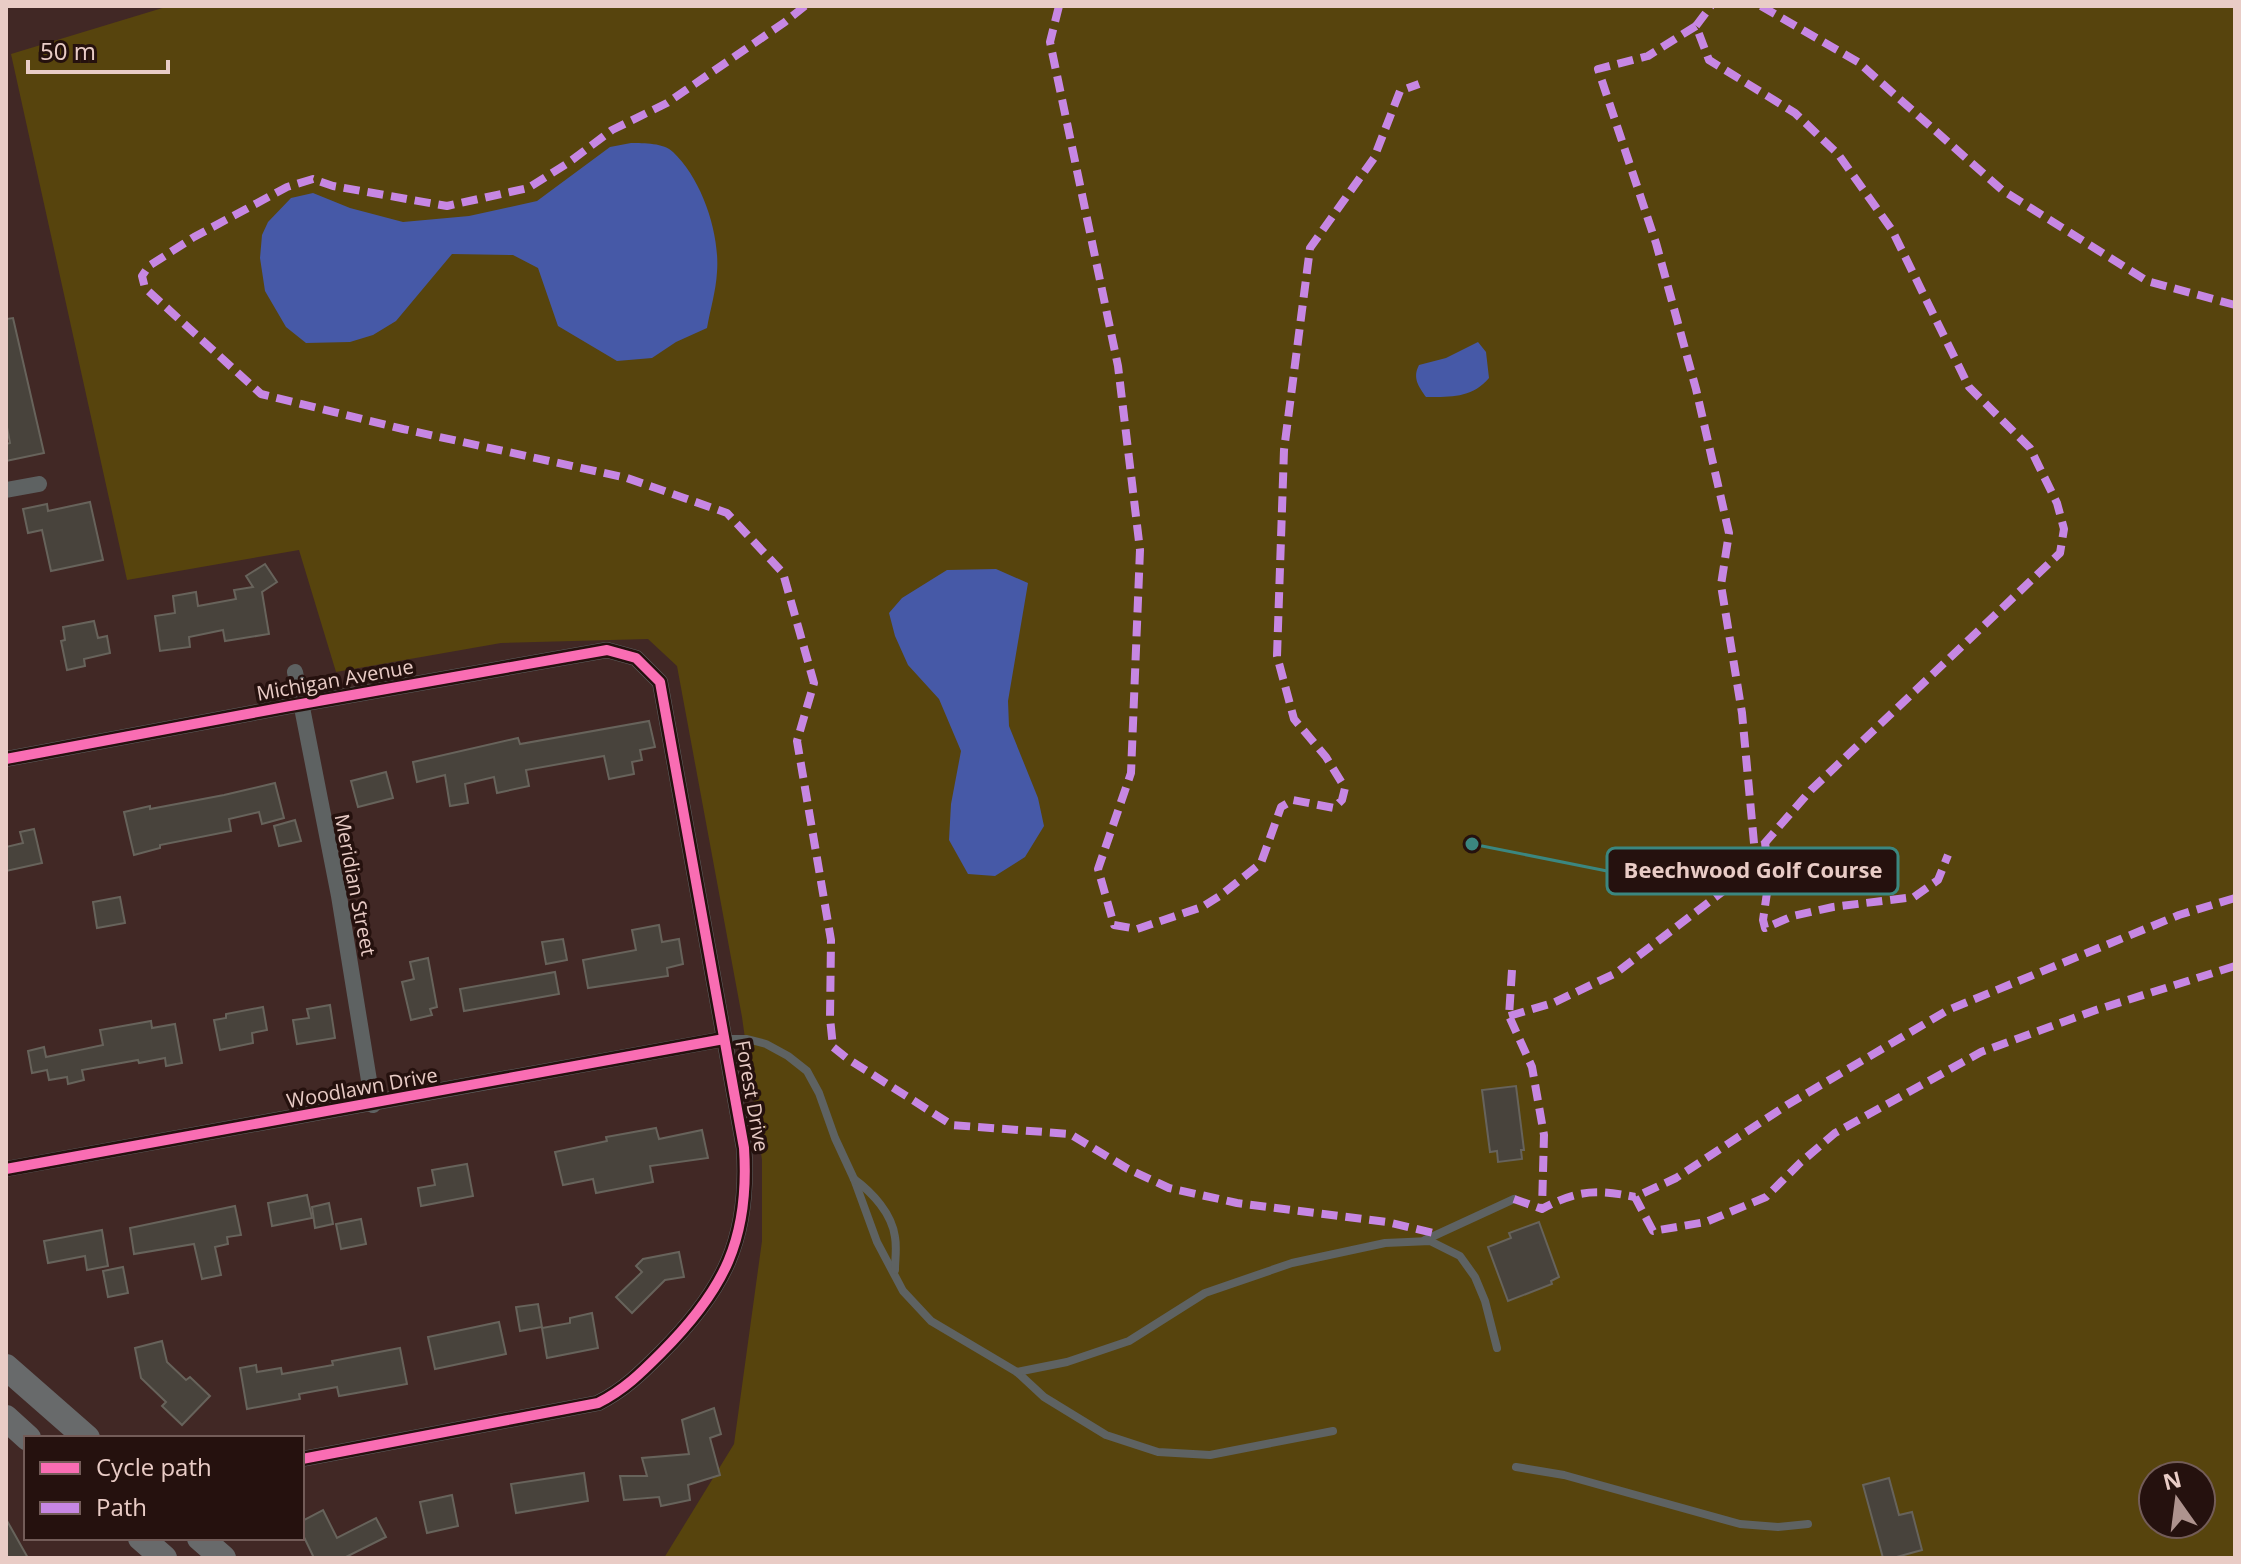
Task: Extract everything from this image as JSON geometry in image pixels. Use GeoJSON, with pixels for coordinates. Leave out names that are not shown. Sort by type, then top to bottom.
{"type":"FeatureCollection","features":[{"type":"Feature","properties":{"kind":"main road"},"geometry":{"type":"LineString","coordinates":[[6,1367],[85,1436]]}},
{"type":"Feature","properties":{"kind":"main road"},"geometry":{"type":"LineString","coordinates":[[6,1418],[26,1436]]}},
{"type":"Feature","properties":{"kind":"main road"},"geometry":{"type":"LineString","coordinates":[[143,1540],[164,1558]]}},
{"type":"Feature","properties":{"kind":"main road"},"geometry":{"type":"LineString","coordinates":[[202,1540],[223,1558]]}},
{"type":"Feature","properties":{"kind":"street"},"geometry":{"type":"LineString","coordinates":[[6,490],[39,484]]}},
{"type":"Feature","properties":{"kind":"street","name":"Michigan Avenue"},"geometry":{"type":"LineString","coordinates":[[6,759],[607,650],[636,658],[660,682]]}},
{"type":"Feature","properties":{"kind":"street","name":"Meridian Street"},"geometry":{"type":"LineString","coordinates":[[295,672],[339,896],[373,1105]]}},
{"type":"Feature","properties":{"kind":"street","name":"Forest Drive"},"geometry":{"type":"LineString","coordinates":[[304,1459],[598,1403],[631,1383],[703,1307],[723,1277],[736,1245],[746,1174],[739,1112],[660,682]]}},
{"type":"Feature","properties":{"kind":"street","name":"Woodlawn Drive"},"geometry":{"type":"LineString","coordinates":[[6,1169],[373,1105],[724,1039]]}},
{"type":"Feature","properties":{"kind":"lane"},"geometry":{"type":"LineString","coordinates":[[724,1039],[747,1039],[766,1044],[807,1071],[819,1093],[877,1242],[903,1291],[931,1321],[1017,1372],[1044,1397],[1106,1435],[1158,1452],[1210,1455],[1333,1431]]}},
{"type":"Feature","properties":{"kind":"lane"},"geometry":{"type":"LineString","coordinates":[[854,1179],[891,1219],[896,1275]]}},
{"type":"Feature","properties":{"kind":"lane"},"geometry":{"type":"LineString","coordinates":[[1420,1242],[1514,1199]]}},
{"type":"Feature","properties":{"kind":"lane"},"geometry":{"type":"LineString","coordinates":[[1017,1372],[1067,1362],[1129,1341],[1205,1293],[1292,1263],[1385,1243],[1430,1241],[1460,1256],[1475,1277],[1485,1301],[1497,1348]]}},
{"type":"Feature","properties":{"kind":"lane"},"geometry":{"type":"LineString","coordinates":[[1516,1467],[1564,1475],[1740,1524],[1778,1527],[1808,1524]]}},
{"type":"Feature","properties":{"kind":"shaded area"},"geometry":{"type":"Polygon","coordinates":[[[169,6],[2235,6],[2235,1558],[664,1558],[734,1444],[762,1241],[762,1160],[742,1017],[677,666],[648,639],[501,643],[336,672],[299,550],[127,580],[11,54],[169,6]]]}},
{"type":"Feature","properties":{"kind":"water"},"geometry":{"type":"Polygon","coordinates":[[[631,143],[664,147],[683,163],[707,208],[717,257],[707,328],[676,342],[652,358],[617,361],[558,326],[538,268],[513,255],[452,254],[396,321],[373,335],[350,342],[306,343],[286,327],[265,291],[260,258],[262,235],[268,222],[291,198],[313,193],[350,208],[403,222],[469,216],[537,201],[610,147],[631,143]]]}},
{"type":"Feature","properties":{"kind":"water"},"geometry":{"type":"Polygon","coordinates":[[[1478,342],[1486,352],[1489,378],[1468,393],[1426,397],[1416,378],[1419,365],[1446,358],[1478,342]]]}},
{"type":"Feature","properties":{"kind":"water"},"geometry":{"type":"Polygon","coordinates":[[[996,569],[1028,583],[1008,701],[1009,726],[1038,798],[1044,826],[1025,857],[995,876],[968,874],[949,840],[951,804],[961,751],[939,699],[908,665],[889,613],[902,598],[947,570],[996,569]]]}},
{"type":"Feature","properties":{"kind":"building"},"geometry":{"type":"Polygon","coordinates":[[[13,318],[44,453],[6,461],[6,444],[10,443],[6,422],[6,319],[13,318]]]}},
{"type":"Feature","properties":{"kind":"building"},"geometry":{"type":"Polygon","coordinates":[[[90,502],[103,560],[51,571],[42,530],[28,533],[23,509],[47,504],[48,511],[90,502]]]}},
{"type":"Feature","properties":{"kind":"building"},"geometry":{"type":"Polygon","coordinates":[[[265,564],[277,582],[262,592],[269,634],[225,641],[223,630],[189,637],[190,647],[160,651],[155,616],[175,613],[173,596],[196,592],[198,606],[236,599],[234,590],[253,587],[246,576],[265,564]]]}},
{"type":"Feature","properties":{"kind":"building"},"geometry":{"type":"Polygon","coordinates":[[[94,621],[98,638],[107,636],[110,653],[84,659],[85,666],[67,670],[61,641],[65,640],[63,627],[94,621]]]}},
{"type":"Feature","properties":{"kind":"building"},"geometry":{"type":"Polygon","coordinates":[[[649,721],[655,747],[640,750],[642,760],[632,762],[634,774],[609,779],[604,756],[526,770],[529,786],[497,793],[494,777],[465,784],[468,803],[450,806],[445,775],[417,782],[413,762],[518,738],[520,744],[649,721]]]}},
{"type":"Feature","properties":{"kind":"building"},"geometry":{"type":"Polygon","coordinates":[[[386,772],[393,798],[358,807],[351,781],[386,772]]]}},
{"type":"Feature","properties":{"kind":"building"},"geometry":{"type":"Polygon","coordinates":[[[275,783],[284,818],[262,824],[259,812],[229,819],[231,831],[160,845],[160,848],[134,855],[124,812],[275,783]]]}},
{"type":"Feature","properties":{"kind":"building"},"geometry":{"type":"Polygon","coordinates":[[[295,820],[301,841],[279,846],[274,826],[295,820]]]}},
{"type":"Feature","properties":{"kind":"building"},"geometry":{"type":"Polygon","coordinates":[[[34,829],[42,863],[6,871],[6,847],[23,843],[20,832],[34,829]]]}},
{"type":"Feature","properties":{"kind":"building"},"geometry":{"type":"Polygon","coordinates":[[[120,897],[125,923],[97,928],[93,902],[120,897]]]}},
{"type":"Feature","properties":{"kind":"building"},"geometry":{"type":"Polygon","coordinates":[[[659,925],[662,942],[679,939],[683,964],[667,968],[668,976],[588,988],[583,960],[636,950],[632,930],[659,925]]]}},
{"type":"Feature","properties":{"kind":"building"},"geometry":{"type":"Polygon","coordinates":[[[563,939],[567,960],[546,964],[542,942],[563,939]]]}},
{"type":"Feature","properties":{"kind":"building"},"geometry":{"type":"Polygon","coordinates":[[[428,958],[437,1007],[430,1009],[432,1015],[411,1020],[402,982],[414,979],[410,962],[428,958]]]}},
{"type":"Feature","properties":{"kind":"building"},"geometry":{"type":"Polygon","coordinates":[[[555,972],[559,994],[464,1011],[460,989],[555,972]]]}},
{"type":"Feature","properties":{"kind":"building"},"geometry":{"type":"Polygon","coordinates":[[[330,1005],[335,1038],[297,1044],[293,1020],[309,1018],[307,1009],[330,1005]]]}},
{"type":"Feature","properties":{"kind":"building"},"geometry":{"type":"Polygon","coordinates":[[[263,1007],[267,1030],[252,1033],[253,1043],[220,1050],[214,1020],[226,1018],[226,1014],[263,1007]]]}},
{"type":"Feature","properties":{"kind":"building"},"geometry":{"type":"Polygon","coordinates":[[[151,1021],[152,1028],[175,1024],[182,1063],[166,1066],[165,1058],[82,1070],[84,1080],[68,1084],[67,1077],[49,1080],[47,1070],[32,1073],[28,1051],[44,1047],[46,1057],[103,1045],[100,1030],[151,1021]]]}},
{"type":"Feature","properties":{"kind":"building"},"geometry":{"type":"Polygon","coordinates":[[[1516,1086],[1524,1150],[1521,1150],[1522,1159],[1498,1162],[1497,1151],[1490,1152],[1482,1090],[1516,1086]]]}},
{"type":"Feature","properties":{"kind":"building"},"geometry":{"type":"Polygon","coordinates":[[[656,1128],[659,1139],[702,1130],[708,1158],[650,1166],[653,1182],[596,1193],[593,1179],[563,1185],[555,1152],[607,1141],[606,1137],[656,1128]]]}},
{"type":"Feature","properties":{"kind":"building"},"geometry":{"type":"Polygon","coordinates":[[[467,1164],[473,1196],[421,1206],[418,1188],[435,1185],[432,1170],[467,1164]]]}},
{"type":"Feature","properties":{"kind":"building"},"geometry":{"type":"Polygon","coordinates":[[[307,1195],[312,1218],[272,1226],[268,1203],[307,1195]]]}},
{"type":"Feature","properties":{"kind":"building"},"geometry":{"type":"Polygon","coordinates":[[[329,1203],[333,1224],[315,1228],[312,1207],[329,1203]]]}},
{"type":"Feature","properties":{"kind":"building"},"geometry":{"type":"Polygon","coordinates":[[[235,1206],[241,1235],[227,1237],[228,1244],[215,1247],[221,1275],[202,1279],[194,1244],[134,1254],[130,1228],[235,1206]]]}},
{"type":"Feature","properties":{"kind":"building"},"geometry":{"type":"Polygon","coordinates":[[[361,1219],[366,1244],[341,1249],[336,1224],[361,1219]]]}},
{"type":"Feature","properties":{"kind":"building"},"geometry":{"type":"Polygon","coordinates":[[[1539,1222],[1559,1277],[1551,1281],[1552,1284],[1508,1301],[1488,1247],[1511,1238],[1509,1233],[1539,1222]]]}},
{"type":"Feature","properties":{"kind":"building"},"geometry":{"type":"Polygon","coordinates":[[[102,1230],[108,1266],[87,1270],[85,1256],[48,1263],[44,1241],[102,1230]]]}},
{"type":"Feature","properties":{"kind":"building"},"geometry":{"type":"Polygon","coordinates":[[[679,1252],[684,1277],[665,1280],[632,1313],[616,1297],[642,1272],[636,1266],[643,1259],[679,1252]]]}},
{"type":"Feature","properties":{"kind":"building"},"geometry":{"type":"Polygon","coordinates":[[[123,1267],[128,1293],[108,1297],[103,1271],[123,1267]]]}},
{"type":"Feature","properties":{"kind":"building"},"geometry":{"type":"Polygon","coordinates":[[[538,1304],[542,1327],[520,1331],[516,1307],[538,1304]]]}},
{"type":"Feature","properties":{"kind":"building"},"geometry":{"type":"Polygon","coordinates":[[[592,1313],[598,1348],[547,1358],[542,1328],[570,1323],[570,1318],[592,1313]]]}},
{"type":"Feature","properties":{"kind":"building"},"geometry":{"type":"Polygon","coordinates":[[[499,1322],[506,1354],[435,1369],[428,1337],[499,1322]]]}},
{"type":"Feature","properties":{"kind":"building"},"geometry":{"type":"Polygon","coordinates":[[[162,1341],[167,1362],[186,1380],[190,1377],[210,1396],[182,1425],[162,1406],[166,1402],[141,1378],[135,1348],[162,1341]]]}},
{"type":"Feature","properties":{"kind":"building"},"geometry":{"type":"Polygon","coordinates":[[[400,1348],[407,1384],[339,1396],[337,1387],[299,1394],[300,1399],[247,1409],[240,1368],[256,1365],[257,1372],[281,1368],[282,1374],[400,1348]]]}},
{"type":"Feature","properties":{"kind":"building"},"geometry":{"type":"Polygon","coordinates":[[[714,1408],[721,1434],[710,1438],[720,1475],[688,1485],[690,1500],[661,1506],[659,1497],[624,1500],[620,1476],[647,1476],[642,1458],[689,1454],[682,1420],[714,1408]]]}},
{"type":"Feature","properties":{"kind":"building"},"geometry":{"type":"Polygon","coordinates":[[[584,1473],[588,1501],[516,1513],[511,1484],[584,1473]]]}},
{"type":"Feature","properties":{"kind":"building"},"geometry":{"type":"Polygon","coordinates":[[[1889,1478],[1899,1515],[1912,1512],[1922,1550],[1883,1558],[1863,1485],[1889,1478]]]}},
{"type":"Feature","properties":{"kind":"building"},"geometry":{"type":"Polygon","coordinates":[[[452,1495],[458,1526],[427,1533],[420,1502],[452,1495]]]}},
{"type":"Feature","properties":{"kind":"building"},"geometry":{"type":"Polygon","coordinates":[[[323,1510],[337,1538],[376,1518],[386,1537],[344,1558],[314,1558],[304,1537],[304,1520],[323,1510]]]}},
{"type":"Feature","properties":{"kind":"building"},"geometry":{"type":"Polygon","coordinates":[[[6,1519],[28,1558],[6,1558],[6,1519]]]}},
{"type":"Feature","properties":{"kind":"marked path"},"geometry":{"type":"LineString","coordinates":[[805,6],[667,103],[612,130],[528,188],[447,206],[333,186],[313,179],[287,187],[194,237],[149,266],[142,276],[145,288],[261,394],[627,478],[727,513],[783,573],[814,683],[797,741],[831,940],[830,1018],[833,1047],[848,1059],[952,1125],[1070,1134],[1128,1169],[1169,1188],[1237,1203],[1387,1222],[1438,1234]]}},
{"type":"Feature","properties":{"kind":"marked path"},"geometry":{"type":"LineString","coordinates":[[1059,6],[1050,42],[1118,366],[1140,550],[1131,773],[1098,869],[1114,925],[1137,929],[1202,907],[1261,863],[1281,807],[1293,800],[1334,808],[1342,800],[1345,788],[1326,757],[1294,719],[1277,656],[1284,450],[1310,248],[1374,158],[1400,91],[1419,84]]}},
{"type":"Feature","properties":{"kind":"marked path"},"geometry":{"type":"LineString","coordinates":[[1509,1016],[1553,1003],[1616,973],[1722,892],[1811,790],[2060,553],[2064,529],[2057,503],[2030,448],[1969,387],[1892,230],[1838,154],[1795,113],[1709,60],[1696,26],[1711,6]]}},
{"type":"Feature","properties":{"kind":"marked path"},"geometry":{"type":"LineString","coordinates":[[1761,6],[1858,62],[2002,190],[2147,281],[2235,305]]}},
{"type":"Feature","properties":{"kind":"marked path"},"geometry":{"type":"LineString","coordinates":[[1696,26],[1648,56],[1598,69],[1656,243],[1696,389],[1729,533],[1721,585],[1742,713],[1755,854]]}},
{"type":"Feature","properties":{"kind":"marked path"},"geometry":{"type":"LineString","coordinates":[[1765,842],[1769,879],[1763,920],[1765,928],[1793,916],[1833,907],[1914,897],[1938,880],[1948,855]]}},
{"type":"Feature","properties":{"kind":"marked path"},"geometry":{"type":"LineString","coordinates":[[2235,898],[2179,915],[1948,1010],[1787,1105],[1676,1178],[1635,1197],[1653,1231],[1706,1222],[1766,1197],[1835,1133],[1981,1052],[2096,1010],[2235,966]]}},
{"type":"Feature","properties":{"kind":"marked path"},"geometry":{"type":"LineString","coordinates":[[1512,970],[1509,1016],[1532,1067],[1544,1135],[1542,1209]]}},
{"type":"Feature","properties":{"kind":"marked path"},"geometry":{"type":"LineString","coordinates":[[1514,1199],[1542,1209],[1587,1193],[1635,1197]]}},
{"type":"Feature","properties":{"kind":"cycle path"},"geometry":{"type":"LineString","coordinates":[[6,759],[607,650],[636,658],[660,682],[744,1148],[742,1210],[728,1261],[717,1284],[683,1330],[632,1381],[598,1403],[304,1459]]}},
{"type":"Feature","properties":{"kind":"cycle path"},"geometry":{"type":"LineString","coordinates":[[6,1169],[724,1039]]}},
{"type":"Feature","properties":{"kind":"place","name":"Beechwood Golf Course"},"geometry":{"type":"Point","coordinates":[1472,844]}}]}
